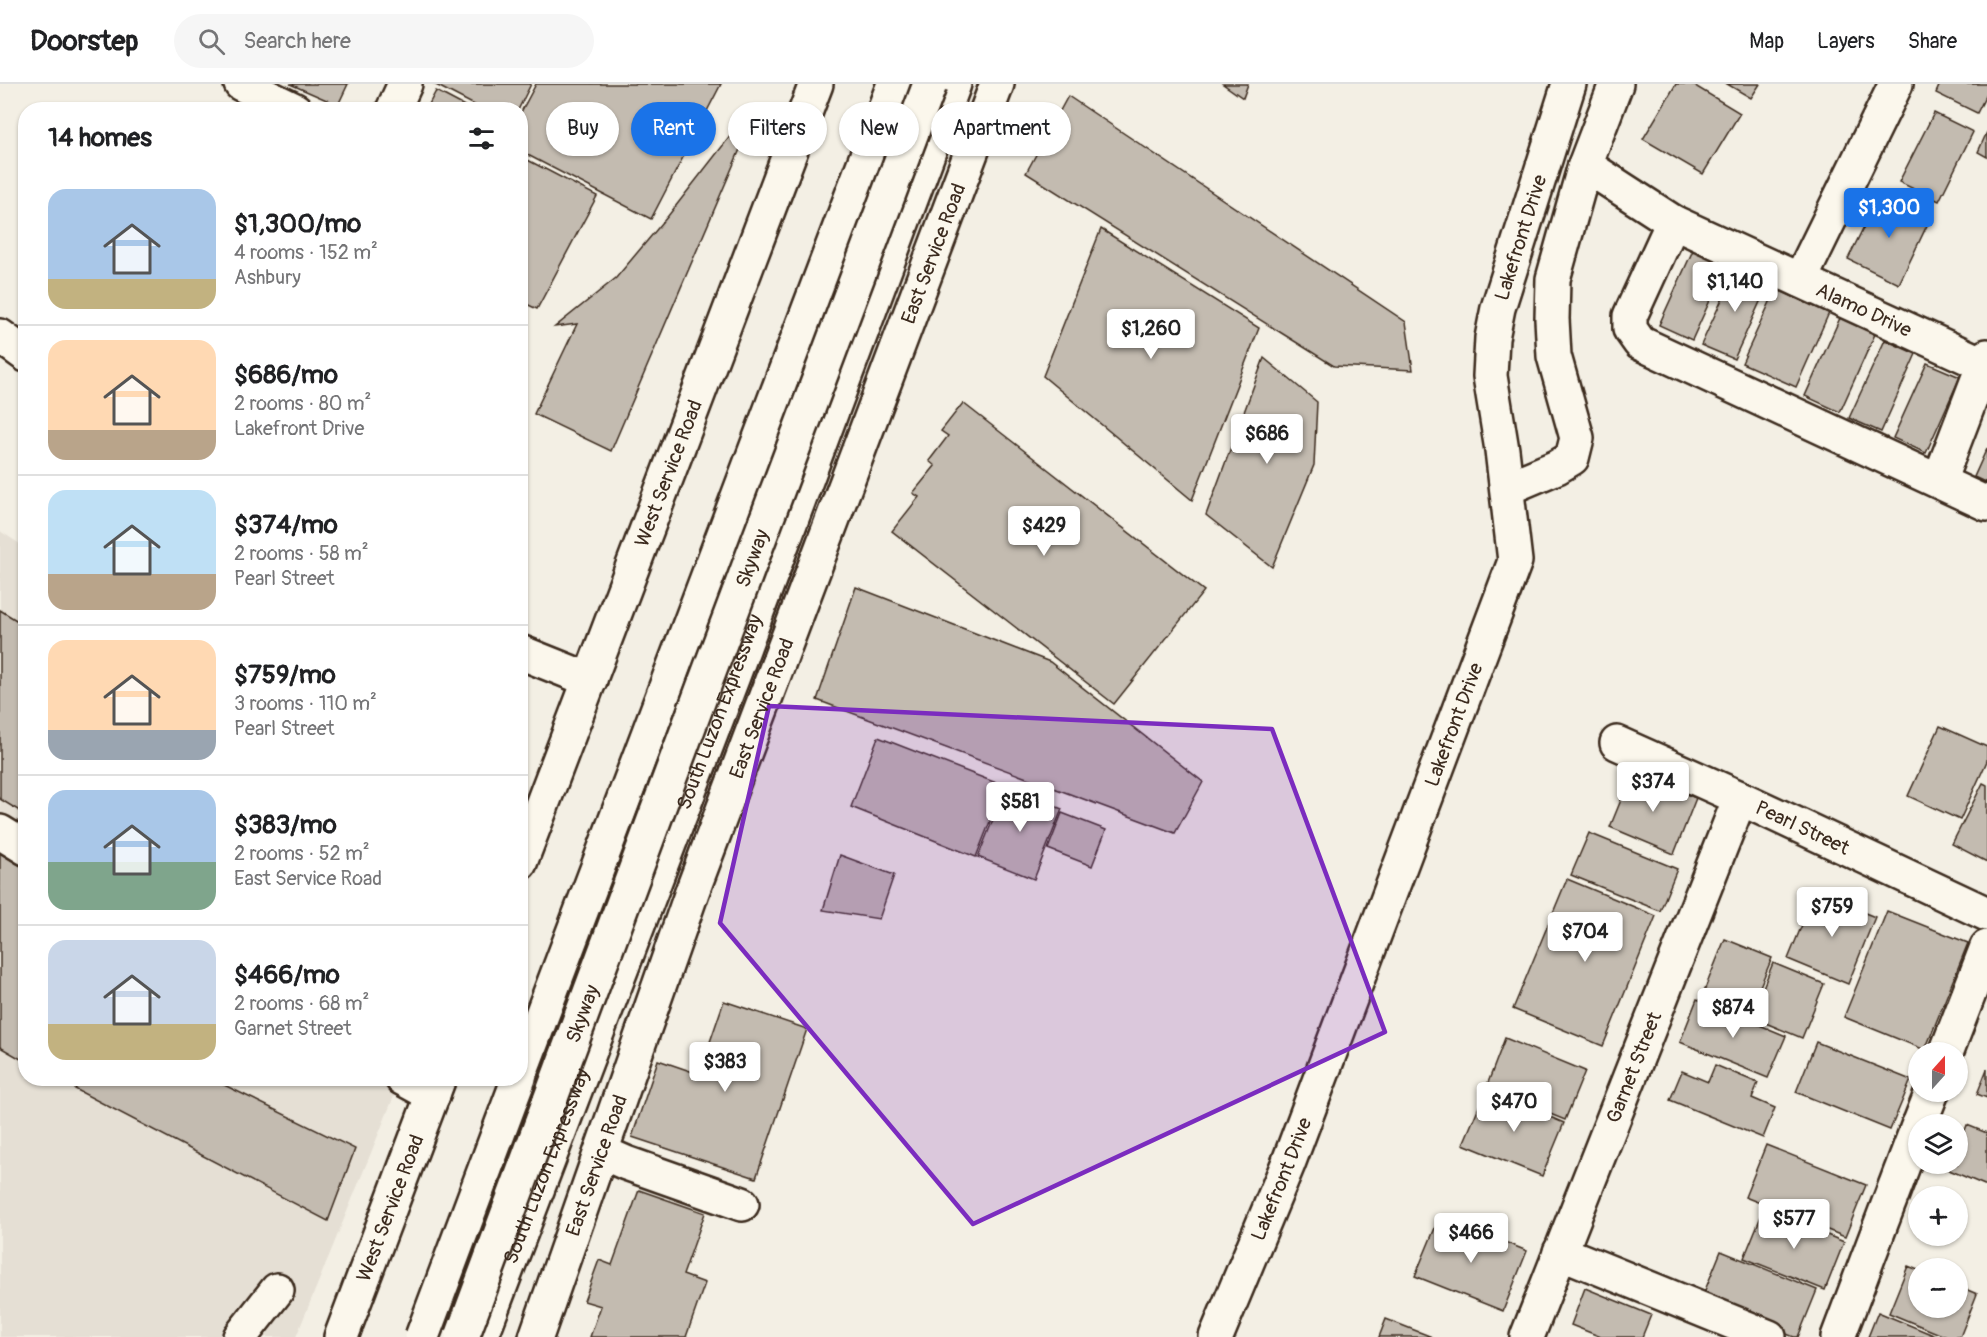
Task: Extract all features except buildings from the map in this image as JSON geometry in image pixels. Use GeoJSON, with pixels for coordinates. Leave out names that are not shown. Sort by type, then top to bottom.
{"type":"FeatureCollection","features":[{"type":"Feature","properties":{"kind":"main road"},"geometry":{"type":"LineString","coordinates":[[241,84],[278,102]]}},
{"type":"Feature","properties":{"kind":"main road"},"geometry":{"type":"LineString","coordinates":[[397,102],[405,84]]}},
{"type":"Feature","properties":{"kind":"main road","name":"West Service Road"},"geometry":{"type":"LineString","coordinates":[[528,842],[816,84]]}},
{"type":"Feature","properties":{"kind":"main road"},"geometry":{"type":"LineString","coordinates":[[528,1009],[874,84]]}},
{"type":"Feature","properties":{"kind":"main road","name":"Skyway"},"geometry":{"type":"LineString","coordinates":[[528,1052],[894,84]]}},
{"type":"Feature","properties":{"kind":"main road","name":"Skyway"},"geometry":{"type":"LineString","coordinates":[[462,1337],[930,84]]}},
{"type":"Feature","properties":{"kind":"main road","name":"South Luzon Expressway"},"geometry":{"type":"LineString","coordinates":[[481,1337],[733,676],[954,84]]}},
{"type":"Feature","properties":{"kind":"main road","name":"East Service Road"},"geometry":{"type":"LineString","coordinates":[[536,1337],[692,892],[997,84]]}},
{"type":"Feature","properties":{"kind":"main road"},"geometry":{"type":"LineString","coordinates":[[1508,488],[1572,458],[1577,438],[1554,356],[1553,279],[1584,165],[1616,84]]}},
{"type":"Feature","properties":{"kind":"main road"},"geometry":{"type":"LineString","coordinates":[[1800,280],[1896,84]]}},
{"type":"Feature","properties":{"kind":"main road","name":"Lakefront Drive"},"geometry":{"type":"LineString","coordinates":[[1216,1337],[1288,1164],[1515,561],[1508,488],[1490,376],[1492,338],[1516,252],[1569,87]]}},
{"type":"Feature","properties":{"kind":"main road","name":"Alamo Drive"},"geometry":{"type":"LineString","coordinates":[[1584,165],[1672,222],[1986,362]]}},
{"type":"Feature","properties":{"kind":"main road"},"geometry":{"type":"LineString","coordinates":[[1672,222],[1630,316],[1630,329],[1640,343],[1987,504]]}},
{"type":"Feature","properties":{"kind":"main road"},"geometry":{"type":"LineString","coordinates":[[0,336],[18,349]]}},
{"type":"Feature","properties":{"kind":"main road"},"geometry":{"type":"LineString","coordinates":[[1939,481],[1986,362]]}},
{"type":"Feature","properties":{"kind":"main road"},"geometry":{"type":"LineString","coordinates":[[528,655],[590,680]]}},
{"type":"Feature","properties":{"kind":"main road","name":"Pearl Street"},"geometry":{"type":"LineString","coordinates":[[1617,743],[1987,914]]}},
{"type":"Feature","properties":{"kind":"main road","name":"Garnet Street"},"geometry":{"type":"LineString","coordinates":[[1527,1337],[1740,798]]}},
{"type":"Feature","properties":{"kind":"main road"},"geometry":{"type":"LineString","coordinates":[[0,832],[18,844]]}},
{"type":"Feature","properties":{"kind":"main road"},"geometry":{"type":"LineString","coordinates":[[1950,1042],[1987,947]]}},
{"type":"Feature","properties":{"kind":"main road"},"geometry":{"type":"LineString","coordinates":[[406,1337],[499,1086]]}},
{"type":"Feature","properties":{"kind":"main road"},"geometry":{"type":"LineString","coordinates":[[422,1337],[516,1086]]}},
{"type":"Feature","properties":{"kind":"main road","name":"West Service Road"},"geometry":{"type":"LineString","coordinates":[[341,1337],[436,1087]]}},
{"type":"Feature","properties":{"kind":"main road"},"geometry":{"type":"LineString","coordinates":[[601,1152],[742,1204]]}},
{"type":"Feature","properties":{"kind":"main road"},"geometry":{"type":"LineString","coordinates":[[1838,1337],[1908,1155]]}},
{"type":"Feature","properties":{"kind":"main road"},"geometry":{"type":"LineString","coordinates":[[454,1208],[521,1231]]}},
{"type":"Feature","properties":{"kind":"main road"},"geometry":{"type":"LineString","coordinates":[[1560,1252],[1769,1337]]}},
{"type":"Feature","properties":{"kind":"main road"},"geometry":{"type":"LineString","coordinates":[[240,1337],[277,1290]]}},
{"type":"Feature","properties":{"kind":"highlighted area"},"geometry":{"type":"Polygon","coordinates":[[[769,706],[1272,729],[1385,1032],[973,1224],[720,923],[769,706]]]}},
{"type":"Feature","properties":{"kind":"shaded area"},"geometry":{"type":"Polygon","coordinates":[[[0,531],[18,543],[18,1086],[398,1086],[296,1337],[0,1337],[0,531]]]}}]}
